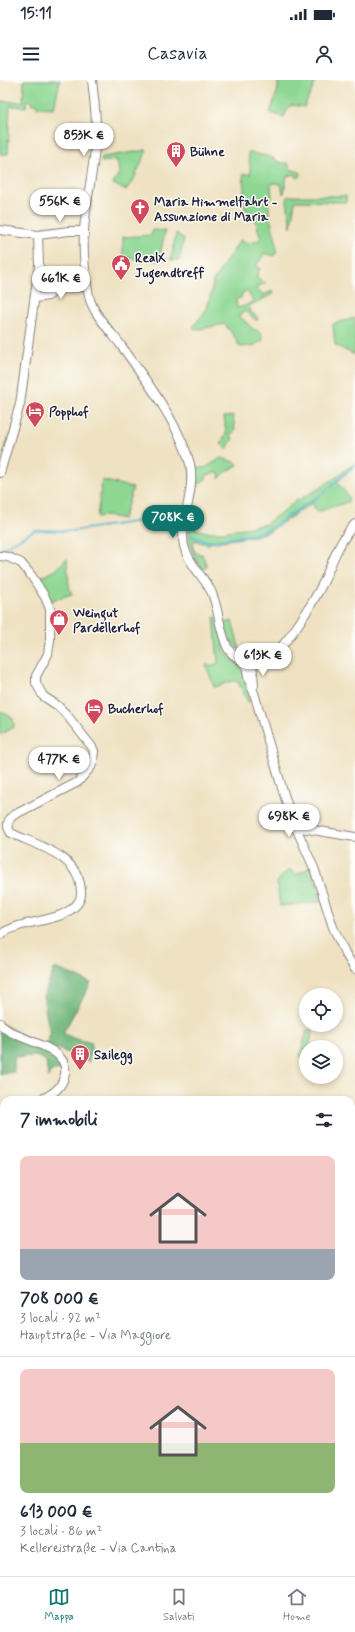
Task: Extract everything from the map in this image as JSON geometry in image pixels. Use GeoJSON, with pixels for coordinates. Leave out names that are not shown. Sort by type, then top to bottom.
{"type":"FeatureCollection","features":[{"type":"Feature","properties":{"kind":"street"},"geometry":{"type":"LineString","coordinates":[[92,80],[96,135],[84,231],[89,300],[95,312],[129,356],[172,420],[190,464],[191,477],[189,501],[183,536],[184,546],[188,556],[211,592],[229,650],[234,656],[249,662],[265,660],[274,654],[285,642],[306,612],[323,583],[338,547],[348,531],[355,524]]}},
{"type":"Feature","properties":{"kind":"street"},"geometry":{"type":"LineString","coordinates":[[0,230],[38,235],[84,231]]}},
{"type":"Feature","properties":{"kind":"street"},"geometry":{"type":"LineString","coordinates":[[0,472],[20,404],[40,265],[38,235]]}},
{"type":"Feature","properties":{"kind":"street"},"geometry":{"type":"LineString","coordinates":[[35,298],[48,296],[60,287],[87,287]]}},
{"type":"Feature","properties":{"kind":"street"},"geometry":{"type":"LineString","coordinates":[[0,556],[8,557],[21,563],[31,575],[45,597],[50,609],[50,640],[48,654],[36,676],[36,682],[43,696],[58,706],[89,743],[92,747],[94,756],[91,767],[78,782],[14,815],[10,818],[7,824],[7,829],[11,833],[50,850],[74,869],[81,885],[81,897],[79,902],[66,913],[10,928],[0,935]]}},
{"type":"Feature","properties":{"kind":"street"},"geometry":{"type":"LineString","coordinates":[[249,662],[254,693],[282,788],[296,828],[314,868],[333,927],[355,969]]}},
{"type":"Feature","properties":{"kind":"street"},"geometry":{"type":"LineString","coordinates":[[296,828],[355,838]]}},
{"type":"Feature","properties":{"kind":"street"},"geometry":{"type":"LineString","coordinates":[[0,1024],[10,1032],[50,1050],[63,1062],[65,1069],[61,1085],[56,1091],[47,1096]]}},
{"type":"Feature","properties":{"kind":"green space"},"geometry":{"type":"Polygon","coordinates":[[[24,80],[60,80],[54,108],[37,107],[37,104],[31,104],[31,101],[27,100],[26,107],[10,106],[8,154],[0,154],[0,101],[23,102],[24,80]]]}},
{"type":"Feature","properties":{"kind":"green space"},"geometry":{"type":"Polygon","coordinates":[[[278,80],[315,80],[304,107],[292,105],[288,108],[284,117],[270,113],[278,89],[278,80]]]}},
{"type":"Feature","properties":{"kind":"green space"},"geometry":{"type":"Polygon","coordinates":[[[147,150],[134,179],[126,190],[113,184],[119,173],[117,160],[101,162],[102,157],[147,150]]]}},
{"type":"Feature","properties":{"kind":"green space"},"geometry":{"type":"Polygon","coordinates":[[[248,152],[271,157],[281,163],[288,163],[290,169],[300,172],[300,177],[296,178],[296,174],[287,176],[283,194],[281,184],[274,183],[271,185],[272,198],[268,200],[277,251],[274,256],[265,253],[256,266],[260,268],[256,278],[266,283],[256,287],[263,295],[272,291],[273,294],[249,306],[249,310],[258,318],[257,321],[245,311],[239,316],[252,328],[261,333],[263,340],[253,346],[240,347],[225,324],[195,330],[193,327],[207,309],[213,281],[240,240],[249,244],[261,239],[253,213],[245,210],[243,174],[251,174],[248,152]],[[247,291],[242,293],[241,298],[236,299],[237,308],[245,306],[253,301],[247,291]]]}},
{"type":"Feature","properties":{"kind":"green space"},"geometry":{"type":"Polygon","coordinates":[[[288,196],[346,196],[346,202],[295,201],[291,227],[287,201],[288,196]]]}},
{"type":"Feature","properties":{"kind":"green space"},"geometry":{"type":"Polygon","coordinates":[[[152,230],[165,231],[159,261],[123,258],[123,237],[152,235],[152,230]]]}},
{"type":"Feature","properties":{"kind":"green space"},"geometry":{"type":"Polygon","coordinates":[[[176,233],[184,239],[179,260],[171,260],[176,233]]]}},
{"type":"Feature","properties":{"kind":"green space"},"geometry":{"type":"Polygon","coordinates":[[[355,318],[355,355],[335,345],[333,324],[355,318]]]}},
{"type":"Feature","properties":{"kind":"green space"},"geometry":{"type":"Polygon","coordinates":[[[233,416],[235,430],[230,436],[233,438],[227,449],[221,444],[226,433],[224,417],[233,416]]]}},
{"type":"Feature","properties":{"kind":"green space"},"geometry":{"type":"Polygon","coordinates":[[[221,458],[237,463],[238,465],[226,472],[219,479],[220,474],[217,472],[207,475],[206,479],[202,481],[202,483],[191,484],[190,466],[205,468],[221,458]]]}},
{"type":"Feature","properties":{"kind":"green space"},"geometry":{"type":"Polygon","coordinates":[[[355,463],[355,466],[337,482],[349,497],[348,502],[317,512],[312,503],[270,531],[255,536],[209,543],[208,545],[194,540],[193,549],[196,553],[202,554],[207,567],[203,569],[191,549],[189,539],[190,527],[206,532],[223,532],[266,524],[296,501],[322,487],[355,463]]]}},
{"type":"Feature","properties":{"kind":"green space"},"geometry":{"type":"Polygon","coordinates":[[[102,480],[133,488],[123,519],[109,516],[97,517],[102,480]]]}},
{"type":"Feature","properties":{"kind":"green space"},"geometry":{"type":"Polygon","coordinates":[[[67,558],[69,586],[72,594],[50,601],[39,578],[56,570],[67,558]]]}},
{"type":"Feature","properties":{"kind":"green space"},"geometry":{"type":"Polygon","coordinates":[[[214,617],[216,617],[225,651],[239,664],[247,680],[252,699],[248,702],[238,682],[232,681],[214,687],[206,665],[214,665],[218,663],[214,617]]]}},
{"type":"Feature","properties":{"kind":"green space"},"geometry":{"type":"Polygon","coordinates":[[[232,621],[240,650],[234,645],[228,634],[225,623],[232,621]]]}},
{"type":"Feature","properties":{"kind":"green space"},"geometry":{"type":"Polygon","coordinates":[[[0,711],[13,718],[14,727],[0,735],[0,711]]]}},
{"type":"Feature","properties":{"kind":"green space"},"geometry":{"type":"Polygon","coordinates":[[[310,866],[319,891],[321,902],[280,906],[277,882],[289,869],[296,874],[304,871],[310,866]]]}},
{"type":"Feature","properties":{"kind":"green space"},"geometry":{"type":"Polygon","coordinates":[[[54,969],[58,969],[91,983],[63,1033],[73,1038],[92,1043],[89,1062],[56,1048],[55,1053],[65,1074],[58,1070],[51,1071],[48,1078],[46,1061],[36,1056],[14,1057],[14,1072],[0,1074],[0,1023],[45,1047],[51,1032],[49,1030],[43,997],[54,969]]]}},
{"type":"Feature","properties":{"kind":"green space"},"geometry":{"type":"Polygon","coordinates":[[[306,1032],[313,1032],[311,1040],[304,1040],[306,1032]]]}},
{"type":"Feature","properties":{"kind":"waterway"},"geometry":{"type":"LineString","coordinates":[[189,535],[209,542],[254,534],[269,529],[322,494],[355,465]]}},
{"type":"Feature","properties":{"kind":"waterway"},"geometry":{"type":"LineString","coordinates":[[0,550],[35,530],[73,531],[147,520],[178,530]]}},
{"type":"Feature","properties":{"kind":"place","name":"Bühne"},"geometry":{"type":"Point","coordinates":[176,168]}},
{"type":"Feature","properties":{"kind":"place","name":"Maria Himmelfahrt - Assunzione di Maria"},"geometry":{"type":"Point","coordinates":[140,225]}},
{"type":"Feature","properties":{"kind":"place","name":"RealX Jugendtreff"},"geometry":{"type":"Point","coordinates":[121,281]}},
{"type":"Feature","properties":{"kind":"place","name":"Popphof"},"geometry":{"type":"Point","coordinates":[35,428]}},
{"type":"Feature","properties":{"kind":"place","name":"Weingut Pardellerhof"},"geometry":{"type":"Point","coordinates":[59,636]}},
{"type":"Feature","properties":{"kind":"place","name":"Bucherhof"},"geometry":{"type":"Point","coordinates":[94,725]}},
{"type":"Feature","properties":{"kind":"place","name":"Sailegg"},"geometry":{"type":"Point","coordinates":[80,1071]}}]}
